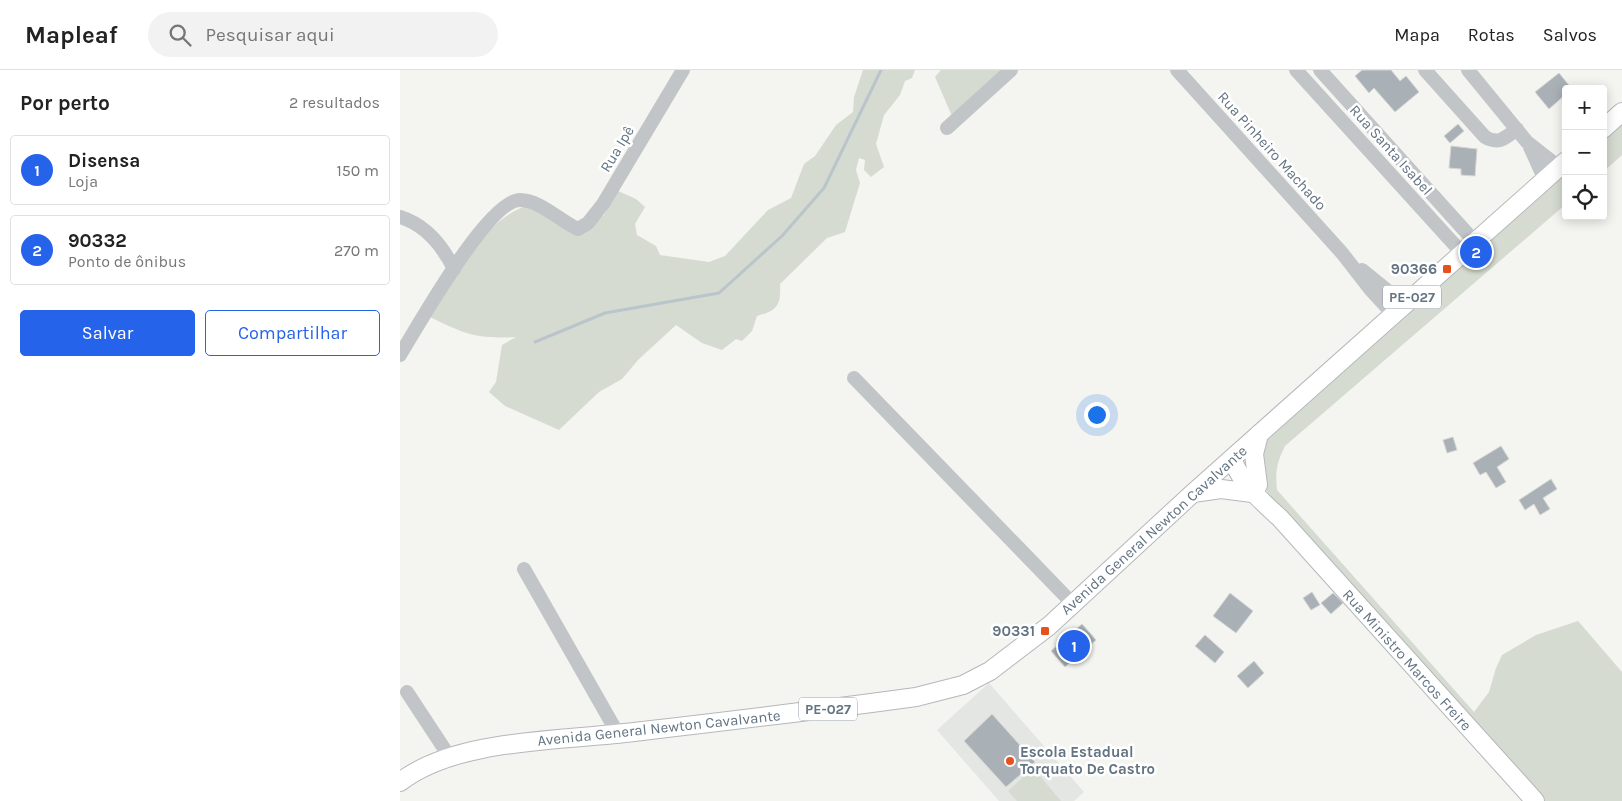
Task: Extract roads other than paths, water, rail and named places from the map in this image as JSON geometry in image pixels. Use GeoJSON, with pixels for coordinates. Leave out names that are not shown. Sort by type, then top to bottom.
{"type":"FeatureCollection","features":[{"type":"Feature","properties":{"kind":"main road"},"geometry":{"type":"LineString","coordinates":[[1607,125],[1622,112]]}},
{"type":"Feature","properties":{"kind":"main road","name":"Avenida General Newton Cavalvante"},"geometry":{"type":"LineString","coordinates":[[403,775],[449,756],[518,744],[856,706],[942,691],[963,685],[990,671],[1073,604],[1193,493],[1562,164]]}},
{"type":"Feature","properties":{"kind":"main road"},"geometry":{"type":"LineString","coordinates":[[1193,493],[1221,489],[1255,489],[1254,454],[1259,434]]}},
{"type":"Feature","properties":{"kind":"main road","name":"Rua Ministro Marcos Freire"},"geometry":{"type":"LineString","coordinates":[[1232,459],[1238,474],[1255,489],[1535,801]]}},
{"type":"Feature","properties":{"kind":"street","name":"Rua Ipê"},"geometry":{"type":"LineString","coordinates":[[454,268],[468,245],[506,205],[517,200],[536,205],[567,224],[578,228],[588,223],[683,70]]}},
{"type":"Feature","properties":{"kind":"street"},"geometry":{"type":"LineString","coordinates":[[947,128],[1011,70]]}},
{"type":"Feature","properties":{"kind":"street","name":"Rua Pinheiro Machado"},"geometry":{"type":"LineString","coordinates":[[1177,70],[1342,253],[1370,290],[1399,309]]}},
{"type":"Feature","properties":{"kind":"street","name":"Rua Santa Isabel"},"geometry":{"type":"LineString","coordinates":[[1296,70],[1468,247]]}},
{"type":"Feature","properties":{"kind":"street","name":"Rua Santa Isabel"},"geometry":{"type":"LineString","coordinates":[[1320,70],[1468,247]]}},
{"type":"Feature","properties":{"kind":"street"},"geometry":{"type":"LineString","coordinates":[[1425,70],[1485,137],[1493,142],[1500,142],[1517,129]]}},
{"type":"Feature","properties":{"kind":"street"},"geometry":{"type":"LineString","coordinates":[[1468,70],[1527,142],[1545,180]]}},
{"type":"Feature","properties":{"kind":"street"},"geometry":{"type":"LineString","coordinates":[[1527,142],[1562,164]]}},
{"type":"Feature","properties":{"kind":"street"},"geometry":{"type":"LineString","coordinates":[[400,217],[412,220],[431,234],[445,250],[454,268],[400,355]]}},
{"type":"Feature","properties":{"kind":"street"},"geometry":{"type":"LineString","coordinates":[[854,378],[1073,604]]}},
{"type":"Feature","properties":{"kind":"street"},"geometry":{"type":"LineString","coordinates":[[524,569],[618,734]]}},
{"type":"Feature","properties":{"kind":"street"},"geometry":{"type":"LineString","coordinates":[[407,692],[449,756]]}},
{"type":"Feature","properties":{"kind":"waterway"},"geometry":{"type":"LineString","coordinates":[[535,342],[605,313],[719,293],[782,236],[824,188],[881,70]]}},
{"type":"Feature","properties":{"kind":"place","name":"90332"},"geometry":{"type":"Point","coordinates":[1476,252]}},
{"type":"Feature","properties":{"kind":"place","name":"90366"},"geometry":{"type":"Point","coordinates":[1447,269]}},
{"type":"Feature","properties":{"kind":"place","name":"90331"},"geometry":{"type":"Point","coordinates":[1045,631]}},
{"type":"Feature","properties":{"kind":"place","name":"Disensa"},"geometry":{"type":"Point","coordinates":[1074,646]}},
{"type":"Feature","properties":{"kind":"place","name":"Escola Estadual Torquato De Castro"},"geometry":{"type":"Point","coordinates":[1010,761]}}]}
